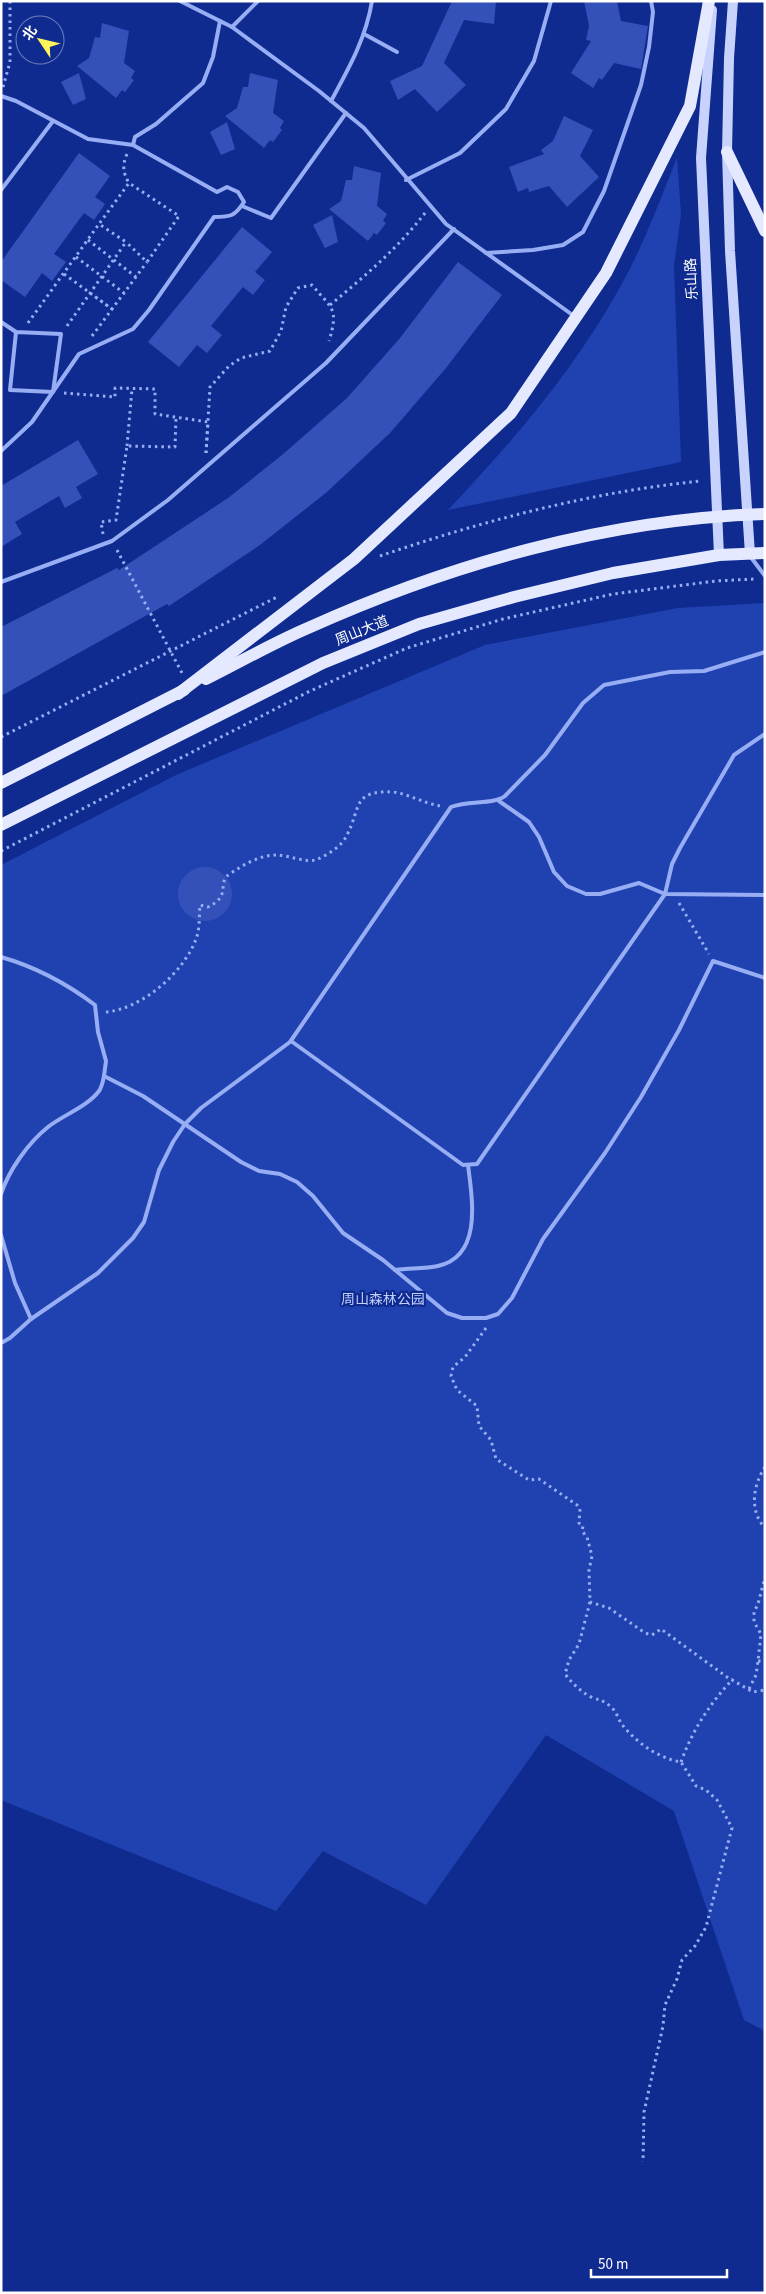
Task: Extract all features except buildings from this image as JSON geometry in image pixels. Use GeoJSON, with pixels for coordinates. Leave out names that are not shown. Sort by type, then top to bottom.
{"type":"FeatureCollection","features":[{"type":"Feature","properties":{"kind":"main road"},"geometry":{"type":"LineString","coordinates":[[178,694],[354,559],[511,413],[606,273],[690,106],[711,1]]}},
{"type":"Feature","properties":{"kind":"main road","name":"乐山路"},"geometry":{"type":"LineString","coordinates":[[711,1],[701,158],[719,555]]}},
{"type":"Feature","properties":{"kind":"main road"},"geometry":{"type":"LineString","coordinates":[[734,1],[729,58],[727,152],[730,250],[750,554]]}},
{"type":"Feature","properties":{"kind":"main road"},"geometry":{"type":"LineString","coordinates":[[727,152],[765,231]]}},
{"type":"Feature","properties":{"kind":"main road","name":"周山大道"},"geometry":{"type":"LineString","coordinates":[[1,783],[307,628],[407,588],[485,562],[606,532],[648,524],[765,514]]}},
{"type":"Feature","properties":{"kind":"main road","name":"周山大道"},"geometry":{"type":"LineString","coordinates":[[1,825],[323,663],[419,624],[514,597],[613,573],[719,555],[765,553]]}},
{"type":"Feature","properties":{"kind":"lane"},"geometry":{"type":"LineString","coordinates":[[180,1],[232,27],[346,113],[364,128],[406,180],[454,230],[576,318]]}},
{"type":"Feature","properties":{"kind":"lane"},"geometry":{"type":"LineString","coordinates":[[232,27],[258,1]]}},
{"type":"Feature","properties":{"kind":"lane"},"geometry":{"type":"LineString","coordinates":[[331,101],[353,60],[364,34],[372,1]]}},
{"type":"Feature","properties":{"kind":"lane"},"geometry":{"type":"LineString","coordinates":[[406,180],[460,153],[506,109],[534,61],[550,1]]}},
{"type":"Feature","properties":{"kind":"lane"},"geometry":{"type":"LineString","coordinates":[[486,253],[532,250],[563,245],[583,232],[604,191],[641,85],[649,47],[653,12],[651,1]]}},
{"type":"Feature","properties":{"kind":"lane"},"geometry":{"type":"LineString","coordinates":[[133,145],[135,137],[156,124],[203,83],[213,57],[220,21]]}},
{"type":"Feature","properties":{"kind":"lane"},"geometry":{"type":"LineString","coordinates":[[364,34],[397,52]]}},
{"type":"Feature","properties":{"kind":"lane"},"geometry":{"type":"LineString","coordinates":[[1,94],[88,139],[133,145],[217,192],[227,187],[238,192],[244,202],[236,214],[226,217],[214,217],[149,310],[133,329],[79,354],[32,422],[1,451]]}},
{"type":"Feature","properties":{"kind":"lane"},"geometry":{"type":"LineString","coordinates":[[242,206],[271,218],[346,113]]}},
{"type":"Feature","properties":{"kind":"lane"},"geometry":{"type":"LineString","coordinates":[[1,190],[52,121]]}},
{"type":"Feature","properties":{"kind":"lane"},"geometry":{"type":"LineString","coordinates":[[1,582],[112,541],[168,500],[326,363],[454,230]]}},
{"type":"Feature","properties":{"kind":"lane"},"geometry":{"type":"LineString","coordinates":[[1,322],[16,332],[61,334],[53,392]]}},
{"type":"Feature","properties":{"kind":"lane"},"geometry":{"type":"LineString","coordinates":[[16,332],[10,390],[53,392]]}},
{"type":"Feature","properties":{"kind":"lane"},"geometry":{"type":"LineString","coordinates":[[750,554],[765,577]]}},
{"type":"Feature","properties":{"kind":"lane"},"geometry":{"type":"LineString","coordinates":[[499,801],[545,755],[583,703],[604,685],[670,672],[704,671],[765,652]]}},
{"type":"Feature","properties":{"kind":"lane"},"geometry":{"type":"LineString","coordinates":[[291,1041],[463,1165],[477,1164],[665,894],[672,864],[734,755],[764,735]]}},
{"type":"Feature","properties":{"kind":"lane"},"geometry":{"type":"LineString","coordinates":[[1,1343],[10,1338],[31,1319],[98,1272],[133,1238],[144,1222],[159,1170],[185,1124],[201,1108],[291,1041],[452,807],[464,802],[499,801],[529,822],[539,837],[554,872],[567,886],[586,894],[600,894],[638,883],[665,894],[765,895]]}},
{"type":"Feature","properties":{"kind":"lane"},"geometry":{"type":"LineString","coordinates":[[1,957],[29,965],[95,1005],[98,1032],[106,1061],[104,1076],[99,1090],[82,1105],[46,1128],[14,1167],[1,1194]]}},
{"type":"Feature","properties":{"kind":"lane"},"geometry":{"type":"LineString","coordinates":[[104,1076],[143,1096],[223,1151],[259,1171],[280,1174],[297,1182],[313,1196],[343,1233],[395,1270],[447,1314],[468,1318],[486,1318],[498,1314],[512,1298],[543,1239],[605,1153],[641,1097],[679,1030],[713,961],[765,978]]}},
{"type":"Feature","properties":{"kind":"lane"},"geometry":{"type":"LineString","coordinates":[[395,1270],[438,1266],[454,1260],[469,1240],[473,1207],[468,1165]]}},
{"type":"Feature","properties":{"kind":"lane"},"geometry":{"type":"LineString","coordinates":[[1,1235],[15,1283],[31,1319]]}},
{"type":"Feature","properties":{"kind":"path"},"geometry":{"type":"LineString","coordinates":[[1,94],[10,62],[10,1]]}},
{"type":"Feature","properties":{"kind":"path"},"geometry":{"type":"LineString","coordinates":[[79,354],[179,216],[129,183],[124,175],[123,163],[126,154],[133,145]]}},
{"type":"Feature","properties":{"kind":"path"},"geometry":{"type":"LineString","coordinates":[[22,332],[129,183]]}},
{"type":"Feature","properties":{"kind":"path"},"geometry":{"type":"LineString","coordinates":[[330,305],[355,285],[411,231],[430,207]]}},
{"type":"Feature","properties":{"kind":"path"},"geometry":{"type":"LineString","coordinates":[[99,224],[126,242],[147,262]]}},
{"type":"Feature","properties":{"kind":"path"},"geometry":{"type":"LineString","coordinates":[[88,240],[136,277]]}},
{"type":"Feature","properties":{"kind":"path"},"geometry":{"type":"LineString","coordinates":[[61,334],[126,242]]}},
{"type":"Feature","properties":{"kind":"path"},"geometry":{"type":"LineString","coordinates":[[76,257],[124,294]]}},
{"type":"Feature","properties":{"kind":"path"},"geometry":{"type":"LineString","coordinates":[[64,274],[112,310]]}},
{"type":"Feature","properties":{"kind":"path"},"geometry":{"type":"LineString","coordinates":[[205,467],[210,387],[229,366],[241,358],[270,351],[281,331],[286,307],[298,288],[312,285],[330,305],[335,318],[329,341]]}},
{"type":"Feature","properties":{"kind":"path"},"geometry":{"type":"LineString","coordinates":[[90,293],[112,310]]}},
{"type":"Feature","properties":{"kind":"path"},"geometry":{"type":"LineString","coordinates":[[53,392],[115,397],[115,388],[155,389],[155,414],[208,422],[205,467]]}},
{"type":"Feature","properties":{"kind":"path"},"geometry":{"type":"LineString","coordinates":[[105,543],[101,522],[116,520],[127,446],[132,388]]}},
{"type":"Feature","properties":{"kind":"path"},"geometry":{"type":"LineString","coordinates":[[127,446],[175,447],[176,417]]}},
{"type":"Feature","properties":{"kind":"path"},"geometry":{"type":"LineString","coordinates":[[375,558],[427,540],[571,503],[647,486],[715,480]]}},
{"type":"Feature","properties":{"kind":"path"},"geometry":{"type":"LineString","coordinates":[[112,541],[188,685]]}},
{"type":"Feature","properties":{"kind":"path"},"geometry":{"type":"LineString","coordinates":[[1,851],[310,691],[407,648],[503,619],[613,594],[765,577]]}},
{"type":"Feature","properties":{"kind":"path"},"geometry":{"type":"LineString","coordinates":[[1,737],[285,593]]}},
{"type":"Feature","properties":{"kind":"path"},"geometry":{"type":"LineString","coordinates":[[97,1013],[114,1012],[138,1002],[157,990],[169,978],[189,951],[197,936],[200,905],[208,908],[218,903],[222,899],[226,877],[244,865],[262,857],[277,855],[316,860],[334,850],[347,836],[352,818],[361,800],[374,792],[396,792],[433,805],[452,807]]}},
{"type":"Feature","properties":{"kind":"path"},"geometry":{"type":"LineString","coordinates":[[665,894],[677,900],[713,961]]}},
{"type":"Feature","properties":{"kind":"path"},"geometry":{"type":"LineString","coordinates":[[498,1314],[480,1334],[465,1357],[453,1367],[451,1376],[457,1390],[477,1406],[479,1426],[491,1440],[496,1459],[529,1480],[539,1479],[580,1509],[579,1523],[583,1526],[582,1531],[587,1537],[592,1556],[589,1570],[590,1602],[579,1644],[568,1660],[565,1674],[575,1687],[590,1696],[602,1700],[613,1708],[622,1724],[653,1752],[668,1760],[681,1762],[696,1786],[706,1790],[716,1800],[732,1828],[706,1927],[695,1946],[682,1960],[665,2005],[662,2034],[644,2112],[643,2162]]}},
{"type":"Feature","properties":{"kind":"path"},"geometry":{"type":"LineString","coordinates":[[765,1466],[760,1474],[754,1505],[756,1516],[765,1528]]}},
{"type":"Feature","properties":{"kind":"path"},"geometry":{"type":"LineString","coordinates":[[748,1689],[756,1675],[761,1634],[754,1622],[754,1612],[765,1576]]}},
{"type":"Feature","properties":{"kind":"path"},"geometry":{"type":"LineString","coordinates":[[590,1602],[609,1608],[652,1635],[661,1629],[753,1692],[765,1690]]}},
{"type":"Feature","properties":{"kind":"path"},"geometry":{"type":"LineString","coordinates":[[758,1661],[765,1662]]}},
{"type":"Feature","properties":{"kind":"path"},"geometry":{"type":"LineString","coordinates":[[681,1762],[696,1728],[717,1696],[733,1679]]}},
{"type":"Feature","properties":{"kind":"green space"},"geometry":{"type":"Polygon","coordinates":[[[677,158],[681,214],[674,266],[681,462],[448,510],[496,458],[540,405],[601,320],[636,257],[677,158]]]}},
{"type":"Feature","properties":{"kind":"green space","name":"周山森林公园"},"geometry":{"type":"Polygon","coordinates":[[[765,603],[765,2031],[744,2020],[674,1811],[546,1735],[426,1905],[323,1851],[276,1911],[1,1800],[1,865],[176,775],[485,645],[678,608],[765,603]]]}}]}
